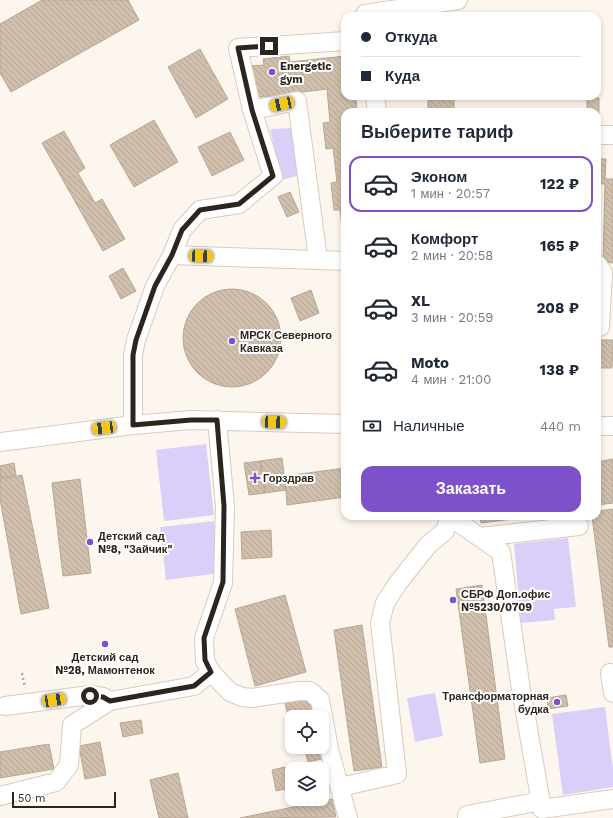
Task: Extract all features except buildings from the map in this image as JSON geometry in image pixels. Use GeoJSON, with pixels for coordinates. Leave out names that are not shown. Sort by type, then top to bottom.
{"type":"FeatureCollection","features":[{"type":"Feature","properties":{"kind":"street"},"geometry":{"type":"LineString","coordinates":[[378,12],[458,0]]}},
{"type":"Feature","properties":{"kind":"street"},"geometry":{"type":"LineString","coordinates":[[133,425],[133,355],[136,340],[155,286],[172,255],[182,230],[200,210],[239,204],[273,176],[252,110],[238,48],[341,41]]}},
{"type":"Feature","properties":{"kind":"street"},"geometry":{"type":"LineString","coordinates":[[252,110],[297,101],[318,259]]}},
{"type":"Feature","properties":{"kind":"street"},"geometry":{"type":"LineString","coordinates":[[601,135],[613,135]]}},
{"type":"Feature","properties":{"kind":"street"},"geometry":{"type":"LineString","coordinates":[[172,255],[341,261]]}},
{"type":"Feature","properties":{"kind":"street"},"geometry":{"type":"LineString","coordinates":[[601,270],[603,273],[601,309]]}},
{"type":"Feature","properties":{"kind":"street"},"geometry":{"type":"LineString","coordinates":[[0,442],[133,425],[191,420],[341,424]]}},
{"type":"Feature","properties":{"kind":"street"},"geometry":{"type":"LineString","coordinates":[[217,420],[224,506],[223,582],[204,638],[205,660],[211,672],[230,692],[242,697],[252,698],[299,691],[310,691],[320,700],[330,749],[348,818]]}},
{"type":"Feature","properties":{"kind":"street"},"geometry":{"type":"LineString","coordinates":[[601,426],[613,426]]}},
{"type":"Feature","properties":{"kind":"street"},"geometry":{"type":"LineString","coordinates":[[341,787],[397,774],[380,623],[385,603],[389,596],[428,545],[445,531],[449,520]]}},
{"type":"Feature","properties":{"kind":"street"},"geometry":{"type":"LineString","coordinates":[[456,520],[501,552],[520,683],[542,809]]}},
{"type":"Feature","properties":{"kind":"street"},"geometry":{"type":"LineString","coordinates":[[480,537],[578,526]]}},
{"type":"Feature","properties":{"kind":"street"},"geometry":{"type":"LineString","coordinates":[[0,796],[56,782],[69,765],[72,725],[110,701],[194,686],[211,672]]}},
{"type":"Feature","properties":{"kind":"street"},"geometry":{"type":"LineString","coordinates":[[610,673],[613,693]]}},
{"type":"Feature","properties":{"kind":"street"},"geometry":{"type":"LineString","coordinates":[[5,706],[90,696],[103,697],[110,701]]}},
{"type":"Feature","properties":{"kind":"street"},"geometry":{"type":"LineString","coordinates":[[542,809],[613,799]]}},
{"type":"Feature","properties":{"kind":"street"},"geometry":{"type":"LineString","coordinates":[[468,818],[467,815],[541,801],[542,809]]}},
{"type":"Feature","properties":{"kind":"shaded area"},"geometry":{"type":"Polygon","coordinates":[[[295,128],[301,175],[282,180],[270,129],[295,128]]]}},
{"type":"Feature","properties":{"kind":"shaded area"},"geometry":{"type":"Polygon","coordinates":[[[206,444],[214,515],[164,521],[156,450],[206,444]]]}},
{"type":"Feature","properties":{"kind":"shaded area"},"geometry":{"type":"Polygon","coordinates":[[[214,521],[220,573],[166,580],[160,527],[214,521]]]}},
{"type":"Feature","properties":{"kind":"shaded area"},"geometry":{"type":"Polygon","coordinates":[[[568,538],[576,607],[554,609],[555,620],[521,623],[514,544],[568,538]]]}},
{"type":"Feature","properties":{"kind":"shaded area"},"geometry":{"type":"Polygon","coordinates":[[[435,693],[443,736],[415,742],[407,698],[435,693]]]}},
{"type":"Feature","properties":{"kind":"shaded area"},"geometry":{"type":"Polygon","coordinates":[[[605,707],[613,769],[613,787],[563,795],[552,714],[605,707]]]}},
{"type":"Feature","properties":{"kind":"place","name":"Energetic gym"},"geometry":{"type":"Point","coordinates":[272,72]}},
{"type":"Feature","properties":{"kind":"place","name":"МРСК Северного Кавказа"},"geometry":{"type":"Point","coordinates":[232,341]}},
{"type":"Feature","properties":{"kind":"place","name":"Горздрав"},"geometry":{"type":"Point","coordinates":[255,478]}},
{"type":"Feature","properties":{"kind":"place","name":"Детский сад №8, \"Зайчик\""},"geometry":{"type":"Point","coordinates":[90,542]}},
{"type":"Feature","properties":{"kind":"place","name":"СБРФ Доп.офис №5230/0709"},"geometry":{"type":"Point","coordinates":[453,600]}},
{"type":"Feature","properties":{"kind":"place","name":"Детский сад №28, Мамонтенок"},"geometry":{"type":"Point","coordinates":[105,644]}},
{"type":"Feature","properties":{"kind":"place","name":"Трансформаторная будка"},"geometry":{"type":"Point","coordinates":[557,702]}},
{"type":"Feature","properties":{"kind":"route"},"geometry":{"type":"LineString","coordinates":[[90,696],[103,697],[110,701],[194,686],[211,672],[205,660],[204,638],[223,582],[224,506],[217,420],[191,420],[133,425],[133,355],[136,340],[155,286],[172,255],[182,230],[200,210],[239,204],[273,176],[252,110],[238,48],[269,46]]}}]}
